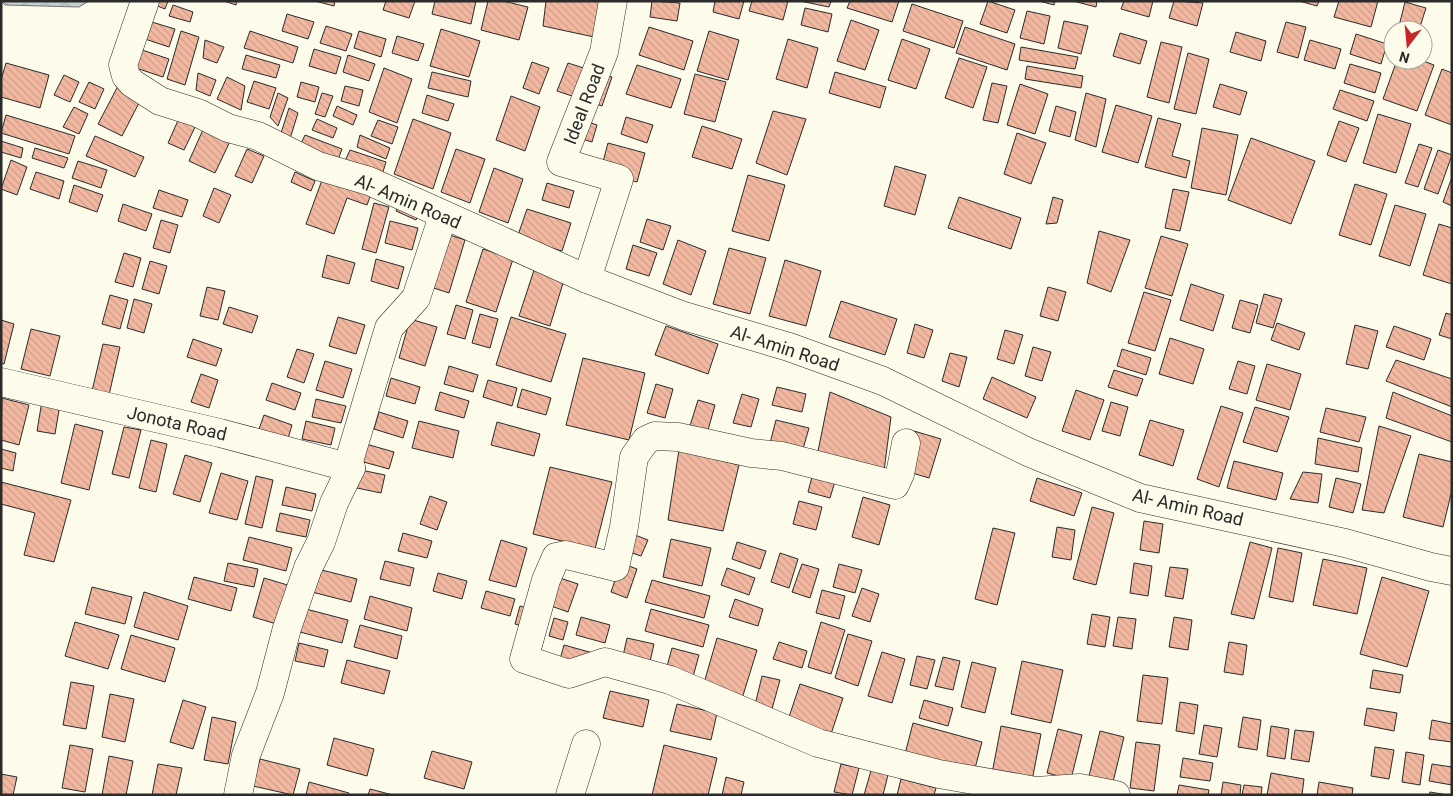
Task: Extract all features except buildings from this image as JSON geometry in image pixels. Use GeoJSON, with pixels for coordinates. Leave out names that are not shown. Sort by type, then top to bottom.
{"type":"FeatureCollection","features":[{"type":"Feature","properties":{"kind":"street","name":"Al- Amin Road"},"geometry":{"type":"LineString","coordinates":[[145,1],[123,66],[126,76],[132,83],[160,101],[198,114],[228,128],[258,136],[318,166],[369,181],[443,216],[587,279],[684,316],[789,347],[882,381],[1028,452],[1140,498],[1345,542],[1431,567],[1452,571]]}},
{"type":"Feature","properties":{"kind":"street","name":"Ideal Road"},"geometry":{"type":"LineString","coordinates":[[587,279],[618,179],[561,162],[604,52],[613,1]]}},
{"type":"Feature","properties":{"kind":"street"},"geometry":{"type":"LineString","coordinates":[[238,795],[246,755],[270,693],[287,628],[308,568],[321,542],[334,503],[351,468],[349,461],[390,328],[416,298],[443,216]]}},
{"type":"Feature","properties":{"kind":"street","name":"Jonota Road"},"geometry":{"type":"LineString","coordinates":[[1,382],[220,433],[351,468]]}},
{"type":"Feature","properties":{"kind":"street"},"geometry":{"type":"LineString","coordinates":[[906,442],[900,474],[895,485],[782,456],[751,453],[678,438],[655,436],[646,440],[634,457],[624,527],[615,567],[566,555],[556,557],[546,580],[524,658],[569,674],[605,662],[679,684],[818,743],[939,774],[1036,791],[1080,788],[1116,795]]}},
{"type":"Feature","properties":{"kind":"street"},"geometry":{"type":"LineString","coordinates":[[570,795],[586,744]]}},
{"type":"Feature","properties":{"kind":"water"},"geometry":{"type":"Polygon","coordinates":[[[1,1],[89,1],[79,7],[5,5],[1,1]]]}}]}
